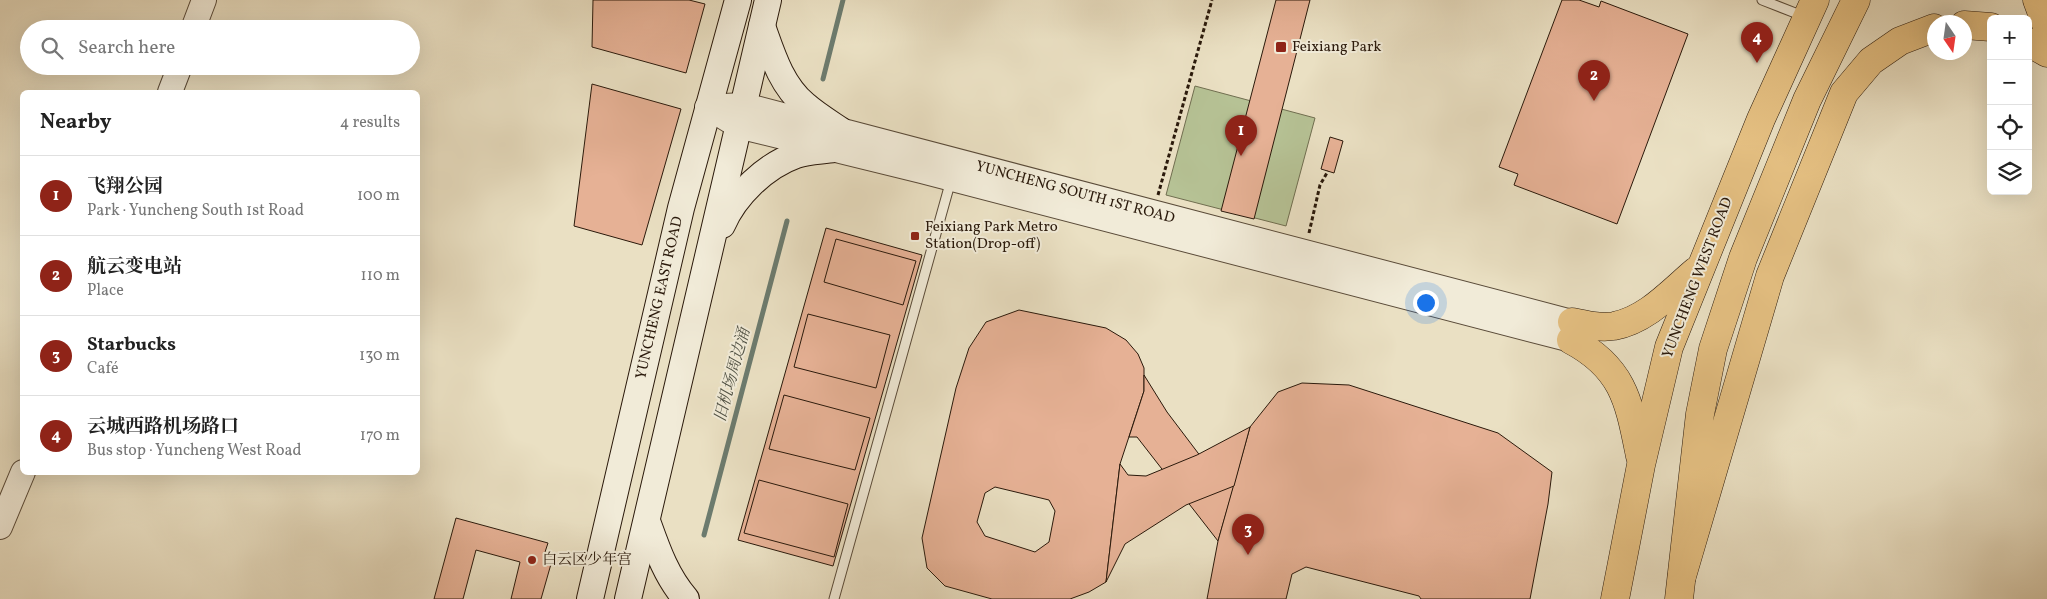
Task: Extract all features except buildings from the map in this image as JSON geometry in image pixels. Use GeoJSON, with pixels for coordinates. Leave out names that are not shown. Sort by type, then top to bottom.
{"type":"FeatureCollection","features":[{"type":"Feature","properties":{"kind":"main road","name":"YUNCHENG EAST ROAD"},"geometry":{"type":"LineString","coordinates":[[590,599],[681,208],[707,107],[738,0]]}},
{"type":"Feature","properties":{"kind":"main road"},"geometry":{"type":"LineString","coordinates":[[628,599],[712,248],[718,214],[768,0]]}},
{"type":"Feature","properties":{"kind":"main road"},"geometry":{"type":"LineString","coordinates":[[1681,588],[1700,414],[1713,350],[1743,258],[1803,109],[1856,0]]}},
{"type":"Feature","properties":{"kind":"main road"},"geometry":{"type":"LineString","coordinates":[[2037,0],[2047,27]]}},
{"type":"Feature","properties":{"kind":"main road","name":"YUNCHENG WEST ROAD"},"geometry":{"type":"LineString","coordinates":[[1615,599],[1641,465],[1669,347],[1699,268],[1761,119],[1811,9]]}},
{"type":"Feature","properties":{"kind":"main road"},"geometry":{"type":"LineString","coordinates":[[712,248],[727,213],[744,192],[766,171],[796,156],[837,140],[791,90],[780,74],[762,26]]}},
{"type":"Feature","properties":{"kind":"main road"},"geometry":{"type":"LineString","coordinates":[[1972,26],[1987,27]]}},
{"type":"Feature","properties":{"kind":"main road"},"geometry":{"type":"LineString","coordinates":[[1681,588],[1770,276],[1844,92],[1878,56],[1900,41],[1927,31]]}},
{"type":"Feature","properties":{"kind":"main road"},"geometry":{"type":"LineString","coordinates":[[2032,44],[2047,53]]}},
{"type":"Feature","properties":{"kind":"main road"},"geometry":{"type":"LineString","coordinates":[[681,208],[690,199],[702,196],[708,198],[718,214]]}},
{"type":"Feature","properties":{"kind":"main road"},"geometry":{"type":"LineString","coordinates":[[1571,331],[1596,326],[1615,326],[1635,319],[1650,310],[1699,268]]}},
{"type":"Feature","properties":{"kind":"main road"},"geometry":{"type":"LineString","coordinates":[[1571,331],[1587,349],[1599,358],[1619,382],[1631,412],[1641,465]]}},
{"type":"Feature","properties":{"kind":"main road"},"geometry":{"type":"LineString","coordinates":[[647,521],[662,563],[673,584],[686,599]]}},
{"type":"Feature","properties":{"kind":"street"},"geometry":{"type":"LineString","coordinates":[[196,20],[204,0]]}},
{"type":"Feature","properties":{"kind":"street"},"geometry":{"type":"LineString","coordinates":[[171,90],[177,75]]}},
{"type":"Feature","properties":{"kind":"street","name":"YUNCHENG SOUTH 1ST ROAD"},"geometry":{"type":"LineString","coordinates":[[707,107],[837,140],[1153,214],[1305,253],[1571,331]]}},
{"type":"Feature","properties":{"kind":"street","name":"YUNCHENG SOUTH 1ST ROAD"},"geometry":{"type":"LineString","coordinates":[[837,140],[951,179],[1571,331]]}},
{"type":"Feature","properties":{"kind":"street"},"geometry":{"type":"LineString","coordinates":[[0,527],[22,475]]}},
{"type":"Feature","properties":{"kind":"lane"},"geometry":{"type":"LineString","coordinates":[[1762,0],[1811,9]]}},
{"type":"Feature","properties":{"kind":"lane"},"geometry":{"type":"LineString","coordinates":[[834,599],[951,179]]}},
{"type":"Feature","properties":{"kind":"path"},"geometry":{"type":"LineString","coordinates":[[1153,214],[1212,0]]}},
{"type":"Feature","properties":{"kind":"path"},"geometry":{"type":"LineString","coordinates":[[1305,253],[1320,185],[1328,171]]}},
{"type":"Feature","properties":{"kind":"green space"},"geometry":{"type":"Polygon","coordinates":[[[1195,86],[1315,118],[1286,226],[1166,195],[1195,86]]]}},
{"type":"Feature","properties":{"kind":"waterway","name":"旧机场周边涌"},"geometry":{"type":"LineString","coordinates":[[823,79],[843,0]]}},
{"type":"Feature","properties":{"kind":"waterway","name":"旧机场周边涌"},"geometry":{"type":"LineString","coordinates":[[704,535],[787,221]]}},
{"type":"Feature","properties":{"kind":"place","name":"Feixiang Park"},"geometry":{"type":"Point","coordinates":[1281,47]}},
{"type":"Feature","properties":{"kind":"place","name":"云城西路机场路口"},"geometry":{"type":"Point","coordinates":[1757,63]}},
{"type":"Feature","properties":{"kind":"place","name":"航云变电站"},"geometry":{"type":"Point","coordinates":[1594,101]}},
{"type":"Feature","properties":{"kind":"place","name":"飞翔公园"},"geometry":{"type":"Point","coordinates":[1241,156]}},
{"type":"Feature","properties":{"kind":"place","name":"Feixiang Park Metro Station(Drop-off)"},"geometry":{"type":"Point","coordinates":[915,236]}},
{"type":"Feature","properties":{"kind":"place","name":"Starbucks"},"geometry":{"type":"Point","coordinates":[1248,555]}},
{"type":"Feature","properties":{"kind":"place","name":"白云区少年宫"},"geometry":{"type":"Point","coordinates":[532,560]}}]}
